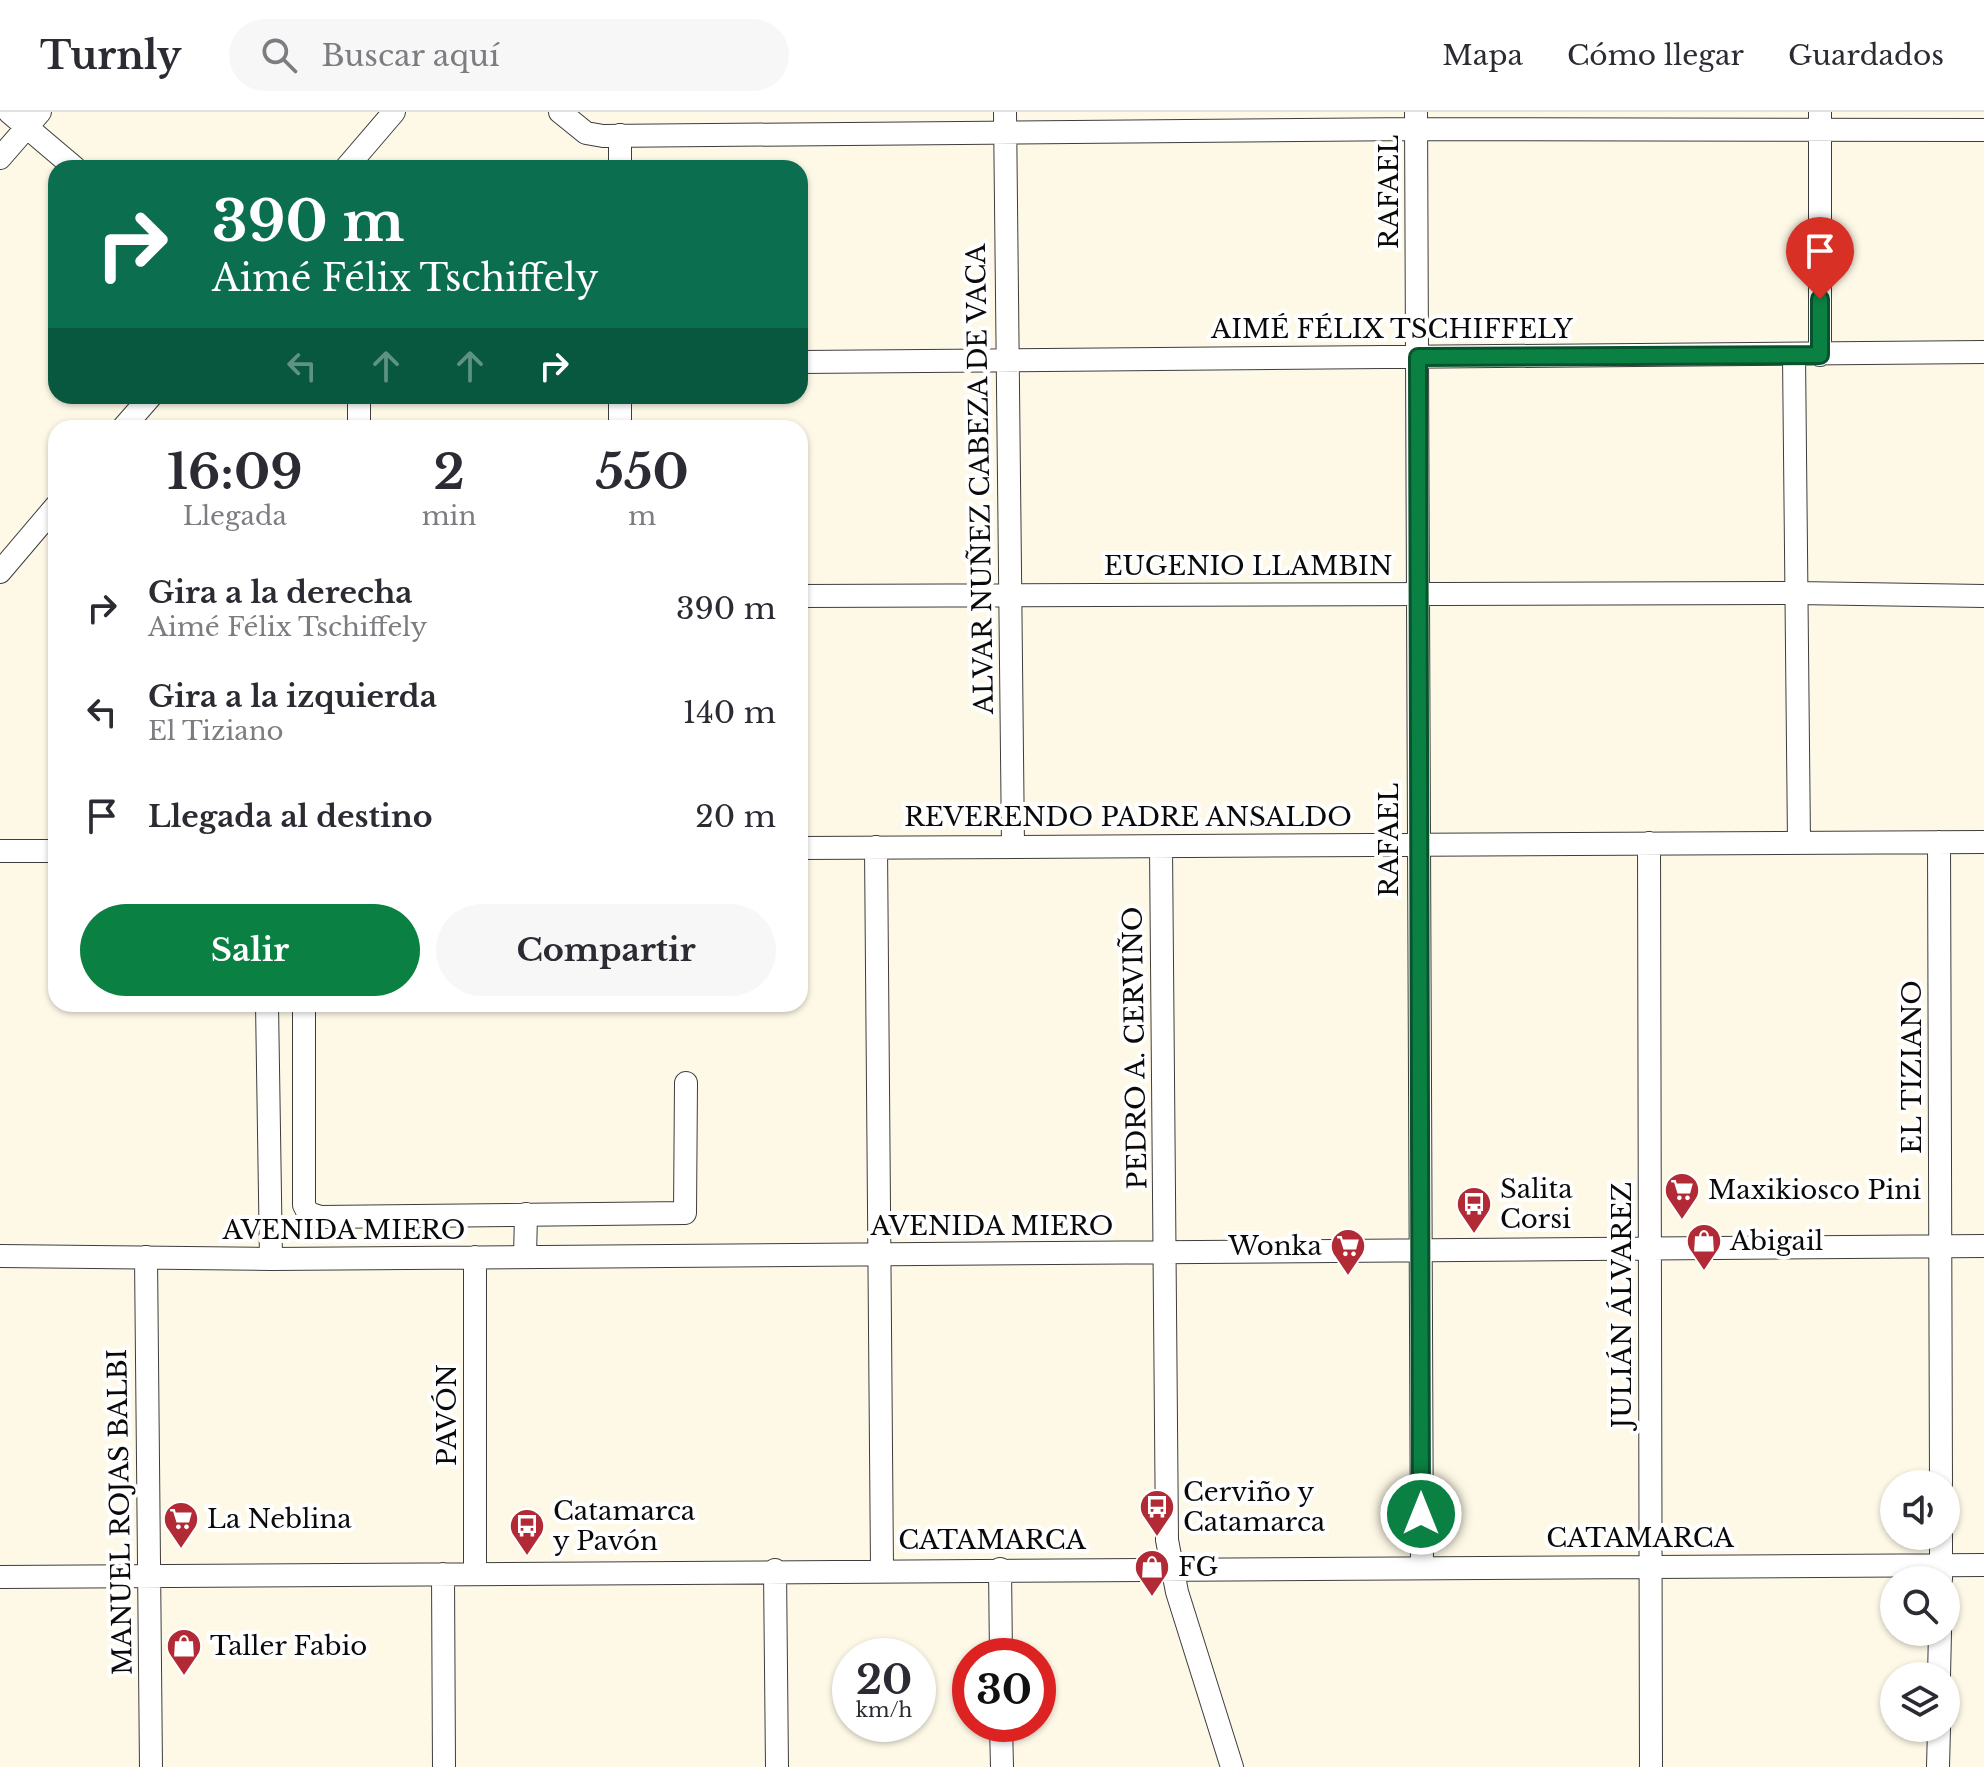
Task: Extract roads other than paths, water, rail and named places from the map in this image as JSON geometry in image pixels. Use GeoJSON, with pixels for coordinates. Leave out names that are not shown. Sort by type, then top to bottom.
{"type":"FeatureCollection","features":[{"type":"Feature","properties":{"kind":"street"},"geometry":{"type":"LineString","coordinates":[[9,112],[33,120],[68,160]]}},
{"type":"Feature","properties":{"kind":"street"},"geometry":{"type":"LineString","coordinates":[[354,160],[394,112]]}},
{"type":"Feature","properties":{"kind":"street"},"geometry":{"type":"LineString","coordinates":[[560,112],[586,133],[620,135],[1005,121],[1820,121],[1984,130]]}},
{"type":"Feature","properties":{"kind":"street"},"geometry":{"type":"LineString","coordinates":[[0,158],[33,120]]}},
{"type":"Feature","properties":{"kind":"street","name":"RAFAEL"},"geometry":{"type":"LineString","coordinates":[[1416,120],[1422,1567]]}},
{"type":"Feature","properties":{"kind":"street","name":"ALVAR NUÑEZ CABEZA DE VACA"},"geometry":{"type":"LineString","coordinates":[[1005,121],[1013,846]]}},
{"type":"Feature","properties":{"kind":"street"},"geometry":{"type":"LineString","coordinates":[[1820,121],[1820,355]]}},
{"type":"Feature","properties":{"kind":"street"},"geometry":{"type":"LineString","coordinates":[[620,135],[620,160]]}},
{"type":"Feature","properties":{"kind":"street","name":"AIMÉ FÉLIX TSCHIFFELY"},"geometry":{"type":"LineString","coordinates":[[808,362],[1984,352]]}},
{"type":"Feature","properties":{"kind":"street"},"geometry":{"type":"LineString","coordinates":[[1794,355],[1799,843]]}},
{"type":"Feature","properties":{"kind":"street"},"geometry":{"type":"LineString","coordinates":[[130,420],[144,404]]}},
{"type":"Feature","properties":{"kind":"street"},"geometry":{"type":"LineString","coordinates":[[0,572],[48,515]]}},
{"type":"Feature","properties":{"kind":"street","name":"EUGENIO LLAMBIN"},"geometry":{"type":"LineString","coordinates":[[808,596],[1797,593],[1984,596]]}},
{"type":"Feature","properties":{"kind":"street","name":"EL TIZIANO"},"geometry":{"type":"LineString","coordinates":[[1939,842],[1941,1470]]}},
{"type":"Feature","properties":{"kind":"street","name":"REVERENDO PADRE ANSALDO"},"geometry":{"type":"LineString","coordinates":[[808,848],[1984,842]]}},
{"type":"Feature","properties":{"kind":"street","name":"JULIÁN ÁLVAREZ"},"geometry":{"type":"LineString","coordinates":[[1649,843],[1651,1767]]}},
{"type":"Feature","properties":{"kind":"street"},"geometry":{"type":"LineString","coordinates":[[876,847],[882,1569]]}},
{"type":"Feature","properties":{"kind":"street","name":"PEDRO A. CERVIÑO"},"geometry":{"type":"LineString","coordinates":[[1161,847],[1170,1567],[1232,1767]]}},
{"type":"Feature","properties":{"kind":"street"},"geometry":{"type":"LineString","coordinates":[[0,851],[48,851]]}},
{"type":"Feature","properties":{"kind":"street"},"geometry":{"type":"LineString","coordinates":[[267,1012],[271,1259]]}},
{"type":"Feature","properties":{"kind":"street"},"geometry":{"type":"LineString","coordinates":[[304,1012],[304,1205],[308,1213],[320,1217],[685,1213],[686,1083]]}},
{"type":"Feature","properties":{"kind":"street"},"geometry":{"type":"LineString","coordinates":[[525,1257],[526,1214]]}},
{"type":"Feature","properties":{"kind":"street","name":"AVENIDA MIERO"},"geometry":{"type":"LineString","coordinates":[[0,1256],[271,1259],[1984,1246]]}},
{"type":"Feature","properties":{"kind":"street","name":"MANUEL ROJAS BALBI"},"geometry":{"type":"LineString","coordinates":[[146,1257],[151,1767]]}},
{"type":"Feature","properties":{"kind":"street","name":"PAVÓN"},"geometry":{"type":"LineString","coordinates":[[475,1257],[475,1573]]}},
{"type":"Feature","properties":{"kind":"street","name":"CATAMARCA"},"geometry":{"type":"LineString","coordinates":[[1960,1569],[1984,1565]]}},
{"type":"Feature","properties":{"kind":"street","name":"CATAMARCA"},"geometry":{"type":"LineString","coordinates":[[0,1577],[1170,1567],[1651,1566],[1880,1571]]}},
{"type":"Feature","properties":{"kind":"street"},"geometry":{"type":"LineString","coordinates":[[1000,1569],[1001,1638]]}},
{"type":"Feature","properties":{"kind":"street"},"geometry":{"type":"LineString","coordinates":[[775,1570],[777,1767]]}},
{"type":"Feature","properties":{"kind":"street"},"geometry":{"type":"LineString","coordinates":[[443,1574],[444,1767]]}},
{"type":"Feature","properties":{"kind":"street"},"geometry":{"type":"LineString","coordinates":[[1001,1742],[1002,1767]]}},
{"type":"Feature","properties":{"kind":"street"},"geometry":{"type":"LineString","coordinates":[[1938,1767],[1939,1742]]}},
{"type":"Feature","properties":{"kind":"place","name":"Maxikiosco Pini"},"geometry":{"type":"Point","coordinates":[1682,1221]}},
{"type":"Feature","properties":{"kind":"place","name":"Salita Corsi"},"geometry":{"type":"Point","coordinates":[1474,1235]}},
{"type":"Feature","properties":{"kind":"place","name":"Abigail"},"geometry":{"type":"Point","coordinates":[1704,1272]}},
{"type":"Feature","properties":{"kind":"place","name":"Wonka"},"geometry":{"type":"Point","coordinates":[1348,1277]}},
{"type":"Feature","properties":{"kind":"place","name":"Cerviño y Catamarca"},"geometry":{"type":"Point","coordinates":[1157,1538]}},
{"type":"Feature","properties":{"kind":"place","name":"La Neblina"},"geometry":{"type":"Point","coordinates":[181,1550]}},
{"type":"Feature","properties":{"kind":"place","name":"Catamarca y Pavón"},"geometry":{"type":"Point","coordinates":[527,1557]}},
{"type":"Feature","properties":{"kind":"place","name":"FG"},"geometry":{"type":"Point","coordinates":[1152,1598]}},
{"type":"Feature","properties":{"kind":"place","name":"Taller Fabio"},"geometry":{"type":"Point","coordinates":[184,1677]}}]}
